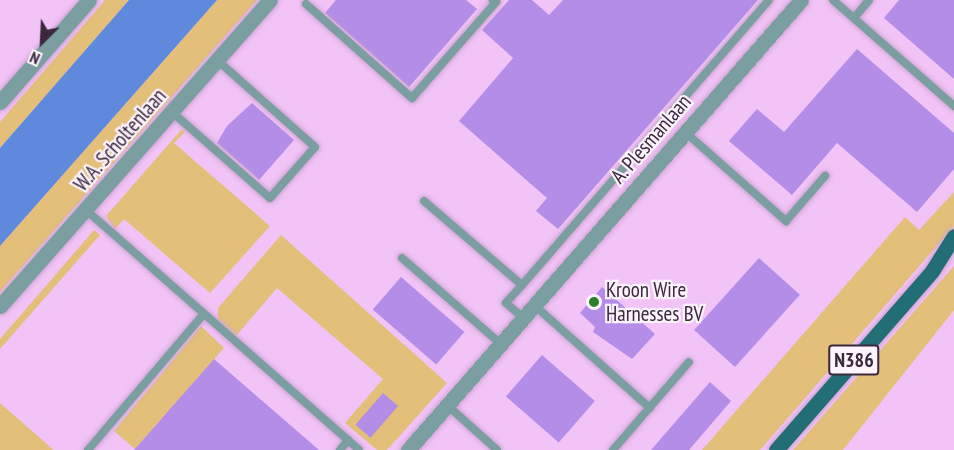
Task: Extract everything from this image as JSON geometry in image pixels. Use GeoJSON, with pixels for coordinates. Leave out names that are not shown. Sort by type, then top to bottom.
{"type":"FeatureCollection","features":[{"type":"Feature","properties":{"kind":"main road","name":"N386"},"geometry":{"type":"LineString","coordinates":[[776,450],[932,271],[954,236]]}},
{"type":"Feature","properties":{"kind":"main road","name":"N386"},"geometry":{"type":"LineString","coordinates":[[932,271],[954,255]]}},
{"type":"Feature","properties":{"kind":"street"},"geometry":{"type":"LineString","coordinates":[[0,102],[89,0]]}},
{"type":"Feature","properties":{"kind":"street","name":"W.A. Scholtenlaan"},"geometry":{"type":"LineString","coordinates":[[0,306],[270,0]]}},
{"type":"Feature","properties":{"kind":"street","name":"A. Plesmanlaan"},"geometry":{"type":"LineString","coordinates":[[408,450],[801,0]]}},
{"type":"Feature","properties":{"kind":"lane"},"geometry":{"type":"LineString","coordinates":[[306,1],[412,98],[496,2],[493,0]]}},
{"type":"Feature","properties":{"kind":"lane"},"geometry":{"type":"LineString","coordinates":[[523,318],[506,303],[769,0]]}},
{"type":"Feature","properties":{"kind":"lane"},"geometry":{"type":"LineString","coordinates":[[833,0],[954,106]]}},
{"type":"Feature","properties":{"kind":"lane"},"geometry":{"type":"LineString","coordinates":[[854,18],[869,0]]}},
{"type":"Feature","properties":{"kind":"lane"},"geometry":{"type":"LineString","coordinates":[[172,112],[270,198],[315,147],[217,60]]}},
{"type":"Feature","properties":{"kind":"lane"},"geometry":{"type":"LineString","coordinates":[[685,132],[786,220],[825,176]]}},
{"type":"Feature","properties":{"kind":"lane"},"geometry":{"type":"LineString","coordinates":[[424,201],[522,285]]}},
{"type":"Feature","properties":{"kind":"lane"},"geometry":{"type":"LineString","coordinates":[[86,210],[203,315],[360,450]]}},
{"type":"Feature","properties":{"kind":"lane"},"geometry":{"type":"LineString","coordinates":[[402,258],[501,344]]}},
{"type":"Feature","properties":{"kind":"lane"},"geometry":{"type":"LineString","coordinates":[[534,305],[650,408]]}},
{"type":"Feature","properties":{"kind":"lane"},"geometry":{"type":"LineString","coordinates":[[88,450],[203,315]]}},
{"type":"Feature","properties":{"kind":"lane"},"geometry":{"type":"LineString","coordinates":[[613,450],[689,362]]}},
{"type":"Feature","properties":{"kind":"lane"},"geometry":{"type":"LineString","coordinates":[[447,405],[497,450]]}},
{"type":"Feature","properties":{"kind":"lane"},"geometry":{"type":"LineString","coordinates":[[340,450],[348,440]]}},
{"type":"Feature","properties":{"kind":"shaded area"},"geometry":{"type":"Polygon","coordinates":[[[105,0],[129,0],[0,148],[0,122],[105,0]]]}},
{"type":"Feature","properties":{"kind":"shaded area"},"geometry":{"type":"Polygon","coordinates":[[[217,0],[257,0],[0,292],[0,246],[217,0]]]}},
{"type":"Feature","properties":{"kind":"shaded area"},"geometry":{"type":"Polygon","coordinates":[[[182,129],[185,132],[174,143],[270,226],[210,293],[124,219],[115,229],[106,216],[182,129]]]}},
{"type":"Feature","properties":{"kind":"shaded area"},"geometry":{"type":"Polygon","coordinates":[[[954,192],[954,226],[760,450],[702,450],[905,217],[919,230],[954,192]]]}},
{"type":"Feature","properties":{"kind":"shaded area"},"geometry":{"type":"Polygon","coordinates":[[[94,230],[100,235],[0,349],[0,339],[94,230]]]}},
{"type":"Feature","properties":{"kind":"shaded area"},"geometry":{"type":"Polygon","coordinates":[[[281,235],[447,383],[387,450],[377,450],[345,423],[383,379],[277,288],[236,336],[218,319],[218,308],[281,235]]]}},
{"type":"Feature","properties":{"kind":"shaded area"},"geometry":{"type":"Polygon","coordinates":[[[954,266],[954,310],[843,450],[793,450],[954,266]]]}},
{"type":"Feature","properties":{"kind":"shaded area"},"geometry":{"type":"Polygon","coordinates":[[[201,326],[224,348],[135,449],[114,431],[201,326]]]}},
{"type":"Feature","properties":{"kind":"shaded area"},"geometry":{"type":"Polygon","coordinates":[[[0,403],[48,445],[53,450],[0,450],[0,403]]]}},
{"type":"Feature","properties":{"kind":"water"},"geometry":{"type":"Polygon","coordinates":[[[129,0],[217,0],[0,246],[0,148],[129,0]]]}},
{"type":"Feature","properties":{"kind":"building"},"geometry":{"type":"Polygon","coordinates":[[[336,0],[466,0],[477,9],[409,87],[325,13],[336,0]]]}},
{"type":"Feature","properties":{"kind":"building"},"geometry":{"type":"Polygon","coordinates":[[[509,0],[532,0],[549,15],[563,0],[758,0],[558,229],[536,211],[547,198],[459,121],[513,58],[482,30],[509,0]]]}},
{"type":"Feature","properties":{"kind":"building"},"geometry":{"type":"Polygon","coordinates":[[[899,0],[954,0],[954,79],[884,18],[899,0]]]}},
{"type":"Feature","properties":{"kind":"building"},"geometry":{"type":"Polygon","coordinates":[[[857,49],[954,133],[954,169],[917,212],[837,143],[792,195],[729,141],[757,109],[784,132],[857,49]]]}},
{"type":"Feature","properties":{"kind":"building"},"geometry":{"type":"Polygon","coordinates":[[[252,103],[294,140],[259,180],[217,143],[227,126],[252,103]]]}},
{"type":"Feature","properties":{"kind":"building"},"geometry":{"type":"Polygon","coordinates":[[[759,258],[800,295],[735,367],[694,330],[759,258]]]}},
{"type":"Feature","properties":{"kind":"building"},"geometry":{"type":"Polygon","coordinates":[[[401,277],[464,332],[436,365],[373,309],[401,277]]]}},
{"type":"Feature","properties":{"kind":"building"},"geometry":{"type":"Polygon","coordinates":[[[602,287],[655,334],[632,359],[593,332],[595,327],[580,313],[602,287]]]}},
{"type":"Feature","properties":{"kind":"building"},"geometry":{"type":"Polygon","coordinates":[[[542,355],[595,401],[559,442],[506,397],[542,355]]]}},
{"type":"Feature","properties":{"kind":"building"},"geometry":{"type":"Polygon","coordinates":[[[214,359],[319,450],[134,450],[214,359]]]}},
{"type":"Feature","properties":{"kind":"building"},"geometry":{"type":"Polygon","coordinates":[[[710,382],[731,401],[689,450],[651,450],[710,382]]]}},
{"type":"Feature","properties":{"kind":"building"},"geometry":{"type":"Polygon","coordinates":[[[383,393],[398,406],[371,438],[355,425],[383,393]]]}},
{"type":"Feature","properties":{"kind":"place","name":"Kroon Wire Harnesses BV"},"geometry":{"type":"Point","coordinates":[594,302]}}]}
